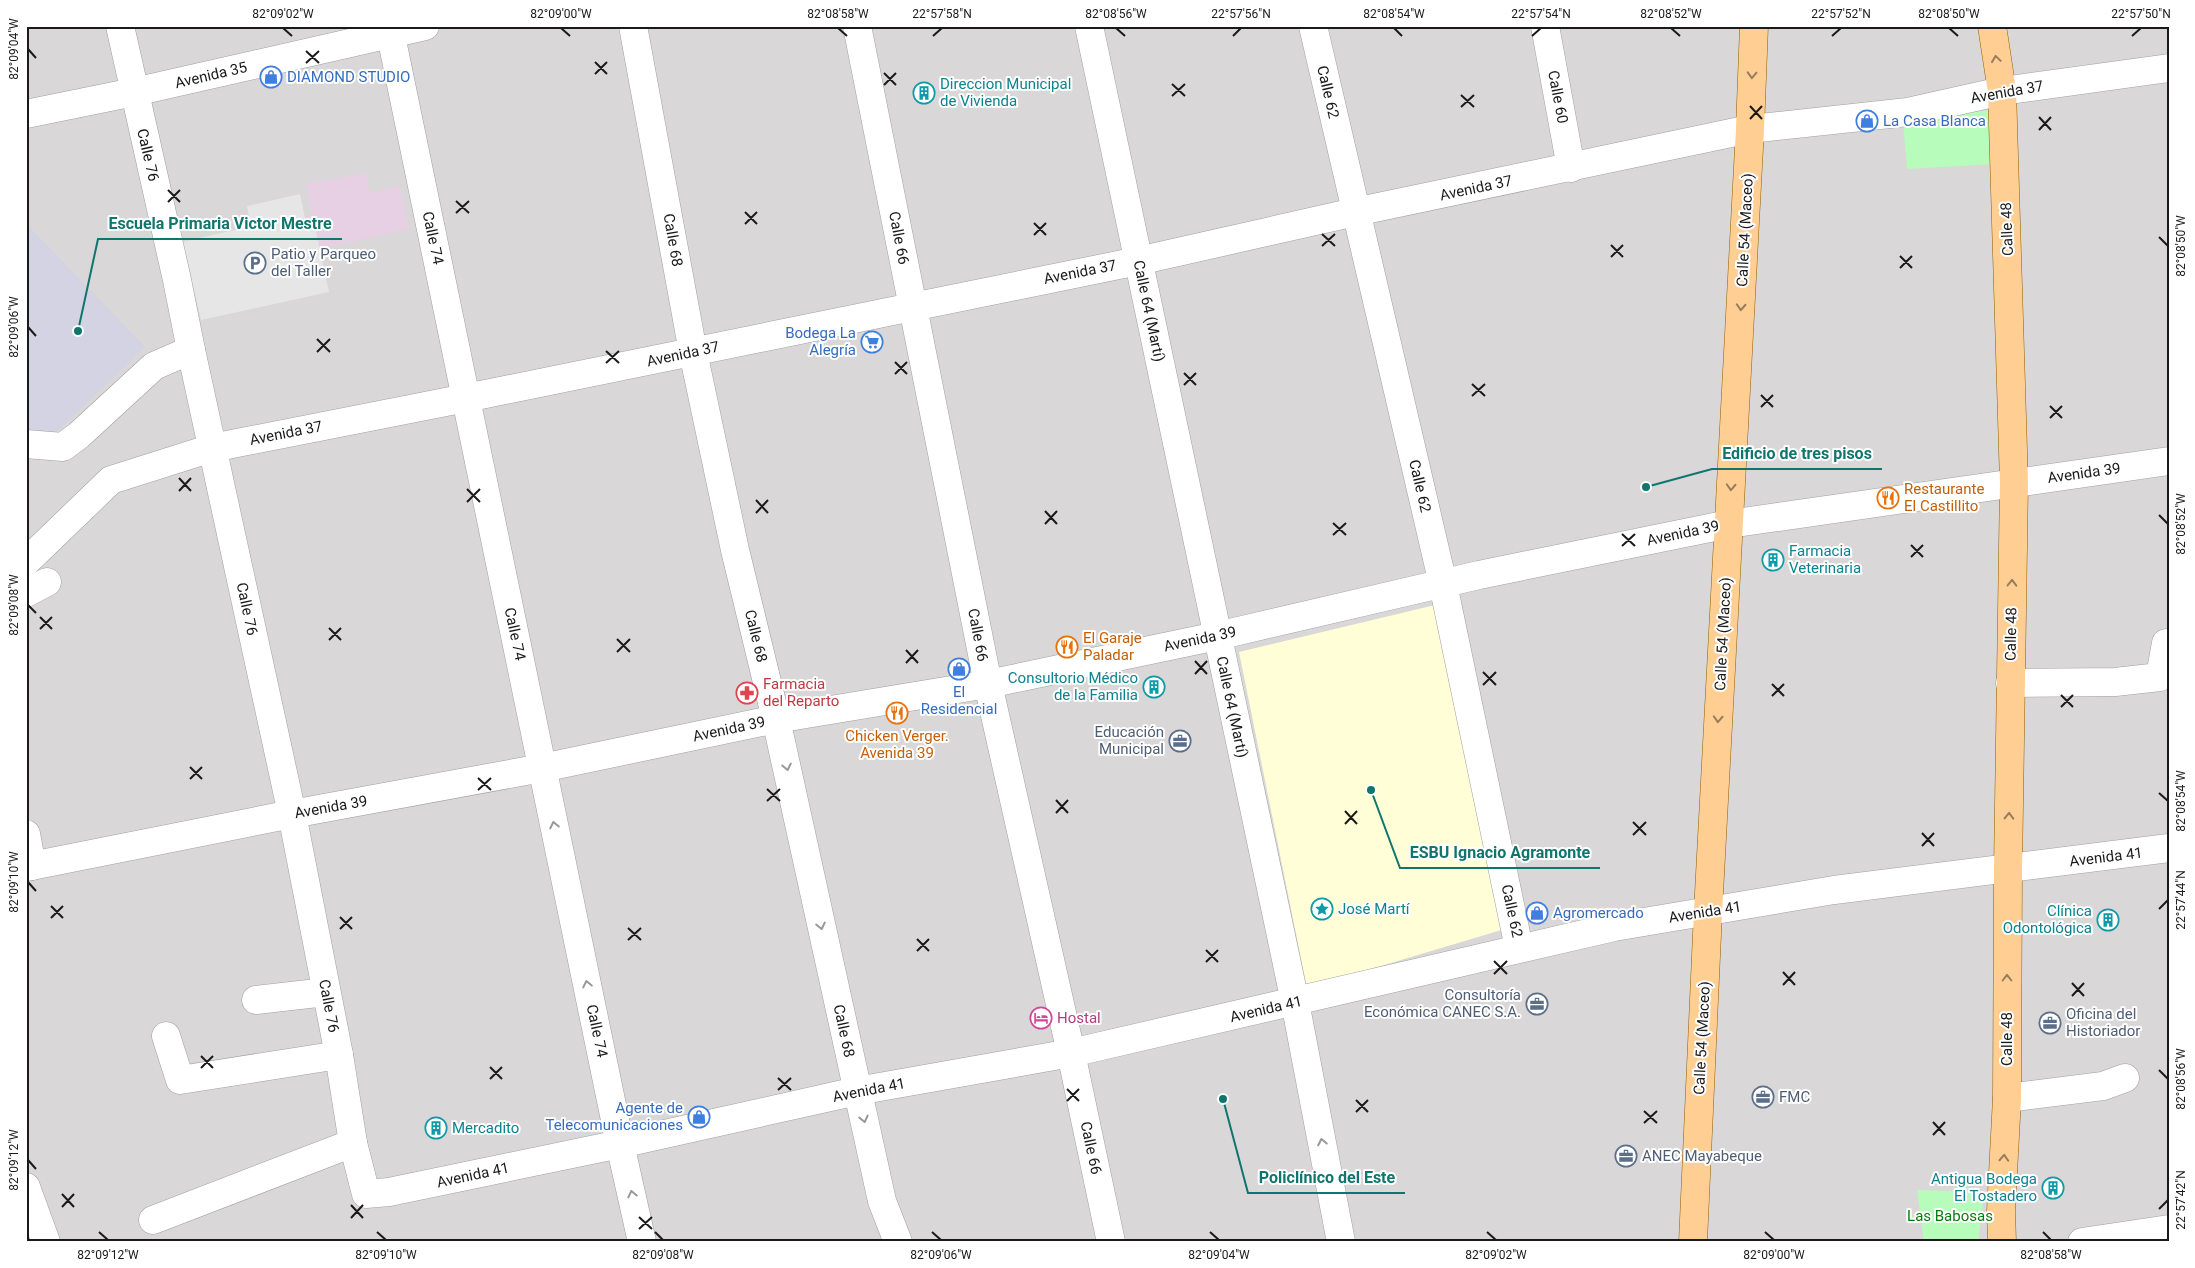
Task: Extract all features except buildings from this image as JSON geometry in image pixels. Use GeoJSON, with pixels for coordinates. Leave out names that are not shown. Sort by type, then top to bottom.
{"type":"FeatureCollection","features":[{"type":"Feature","properties":{"kind":"main road","name":"Calle 54 (Maceo)"},"geometry":{"type":"LineString","coordinates":[[1693,1242],[1708,912],[1754,26]]}},
{"type":"Feature","properties":{"kind":"main road","name":"Calle 48"},"geometry":{"type":"LineString","coordinates":[[1992,26],[2002,91],[2014,482],[2010,684],[2007,1098],[2001,1211],[2002,1242]]}},
{"type":"Feature","properties":{"kind":"street","name":"Calle 76"},"geometry":{"type":"LineString","coordinates":[[120,26],[177,280],[292,814],[339,1055],[353,1143],[366,1194]]}},
{"type":"Feature","properties":{"kind":"street","name":"Avenida 35"},"geometry":{"type":"LineString","coordinates":[[26,114],[134,92],[390,30],[425,26]]}},
{"type":"Feature","properties":{"kind":"street","name":"Calle 68"},"geometry":{"type":"LineString","coordinates":[[633,26],[693,352],[735,550],[776,719],[882,1201],[898,1242]]}},
{"type":"Feature","properties":{"kind":"street","name":"Calle 66"},"geometry":{"type":"LineString","coordinates":[[857,26],[988,684],[1071,1053],[1111,1242]]}},
{"type":"Feature","properties":{"kind":"street","name":"Calle 64 (Martí)"},"geometry":{"type":"LineString","coordinates":[[1089,26],[1295,1002],[1341,1242]]}},
{"type":"Feature","properties":{"kind":"street","name":"Calle 62"},"geometry":{"type":"LineString","coordinates":[[1313,26],[1443,584],[1519,948]]}},
{"type":"Feature","properties":{"kind":"street","name":"Calle 60"},"geometry":{"type":"LineString","coordinates":[[1545,26],[1571,168]]}},
{"type":"Feature","properties":{"kind":"street","name":"Calle 74"},"geometry":{"type":"LineString","coordinates":[[390,30],[620,1144],[642,1242]]}},
{"type":"Feature","properties":{"kind":"street","name":"Avenida 37"},"geometry":{"type":"LineString","coordinates":[[26,562],[111,480],[212,448],[693,352],[1138,260],[1355,212],[1750,129],[1908,112],[2002,91],[2169,68]]}},
{"type":"Feature","properties":{"kind":"street"},"geometry":{"type":"LineString","coordinates":[[26,444],[63,447],[79,436],[154,366],[191,350]]}},
{"type":"Feature","properties":{"kind":"street","name":"Avenida 39"},"geometry":{"type":"LineString","coordinates":[[29,866],[292,814],[542,768],[776,719],[988,684],[1217,636],[1443,584],[1729,524],[2169,460]]}},
{"type":"Feature","properties":{"kind":"street"},"geometry":{"type":"LineString","coordinates":[[2010,684],[2115,682],[2160,677],[2166,643]]}},
{"type":"Feature","properties":{"kind":"street"},"geometry":{"type":"LineString","coordinates":[[26,834],[29,866]]}},
{"type":"Feature","properties":{"kind":"street","name":"Avenida 41"},"geometry":{"type":"LineString","coordinates":[[366,1194],[389,1192],[620,1144],[857,1091],[1071,1053],[1614,927],[1834,890],[2169,848]]}},
{"type":"Feature","properties":{"kind":"street"},"geometry":{"type":"LineString","coordinates":[[256,1000],[326,992]]}},
{"type":"Feature","properties":{"kind":"street"},"geometry":{"type":"LineString","coordinates":[[166,1036],[180,1080],[339,1055]]}},
{"type":"Feature","properties":{"kind":"street"},"geometry":{"type":"LineString","coordinates":[[2007,1098],[2103,1086],[2125,1078]]}},
{"type":"Feature","properties":{"kind":"street"},"geometry":{"type":"LineString","coordinates":[[153,1220],[353,1143]]}},
{"type":"Feature","properties":{"kind":"street"},"geometry":{"type":"LineString","coordinates":[[26,1187],[46,1242]]}},
{"type":"Feature","properties":{"kind":"street"},"geometry":{"type":"LineString","coordinates":[[2082,1242],[2169,1229]]}},
{"type":"Feature","properties":{"kind":"shaded area"},"geometry":{"type":"Polygon","coordinates":[[[26,26],[2169,26],[2169,1242],[26,1242],[26,26]]]}},
{"type":"Feature","properties":{"kind":"shaded area"},"geometry":{"type":"Polygon","coordinates":[[[366,173],[370,193],[400,186],[409,229],[319,249],[306,184],[366,173]]]}},
{"type":"Feature","properties":{"kind":"shaded area","name":"Patio y Parqueo del Taller"},"geometry":{"type":"Polygon","coordinates":[[[300,194],[307,227],[313,225],[316,232],[329,292],[201,320],[183,242],[251,226],[247,206],[300,194]]]}},
{"type":"Feature","properties":{"kind":"shaded area"},"geometry":{"type":"Polygon","coordinates":[[[26,224],[145,347],[26,461],[26,224]]]}},
{"type":"Feature","properties":{"kind":"shaded area"},"geometry":{"type":"Polygon","coordinates":[[[1435,605],[1505,929],[1307,988],[1239,652],[1435,605]]]}},
{"type":"Feature","properties":{"kind":"green space"},"geometry":{"type":"Polygon","coordinates":[[[1989,110],[1993,164],[1907,169],[1903,122],[1989,110]]]}},
{"type":"Feature","properties":{"kind":"green space","name":"Las Babosas"},"geometry":{"type":"Polygon","coordinates":[[[1917,1190],[1984,1192],[1978,1242],[1924,1242],[1917,1190]]]}},
{"type":"Feature","properties":{"kind":"place","name":"DIAMOND STUDIO"},"geometry":{"type":"Point","coordinates":[271,77]}},
{"type":"Feature","properties":{"kind":"place","name":"Direccion Municipal de Vivienda"},"geometry":{"type":"Point","coordinates":[924,93]}},
{"type":"Feature","properties":{"kind":"place","name":"La Casa Blanca"},"geometry":{"type":"Point","coordinates":[1867,121]}},
{"type":"Feature","properties":{"kind":"place","name":"Patio y Parqueo del Taller"},"geometry":{"type":"Point","coordinates":[255,263]}},
{"type":"Feature","properties":{"kind":"place","name":"Escuela Primaria Victor Mestre"},"geometry":{"type":"Point","coordinates":[78,331]}},
{"type":"Feature","properties":{"kind":"place","name":"Bodega La Alegría"},"geometry":{"type":"Point","coordinates":[872,342]}},
{"type":"Feature","properties":{"kind":"place","name":"Edificio de tres pisos"},"geometry":{"type":"Point","coordinates":[1646,487]}},
{"type":"Feature","properties":{"kind":"place","name":"Restaurante El Castillito"},"geometry":{"type":"Point","coordinates":[1888,498]}},
{"type":"Feature","properties":{"kind":"place","name":"Farmacia Veterinaria"},"geometry":{"type":"Point","coordinates":[1773,560]}},
{"type":"Feature","properties":{"kind":"place","name":"El Garaje Paladar"},"geometry":{"type":"Point","coordinates":[1067,647]}},
{"type":"Feature","properties":{"kind":"place","name":"El Residencial"},"geometry":{"type":"Point","coordinates":[959,669]}},
{"type":"Feature","properties":{"kind":"place","name":"Consultorio Médico de la Familia"},"geometry":{"type":"Point","coordinates":[1154,687]}},
{"type":"Feature","properties":{"kind":"place","name":"Farmacia del Reparto"},"geometry":{"type":"Point","coordinates":[747,693]}},
{"type":"Feature","properties":{"kind":"place","name":"Chicken Verger. Avenida 39"},"geometry":{"type":"Point","coordinates":[897,713]}},
{"type":"Feature","properties":{"kind":"place","name":"Educación Municipal"},"geometry":{"type":"Point","coordinates":[1180,741]}},
{"type":"Feature","properties":{"kind":"place","name":"ESBU Ignacio Agramonte"},"geometry":{"type":"Point","coordinates":[1371,790]}},
{"type":"Feature","properties":{"kind":"place","name":"José Martí"},"geometry":{"type":"Point","coordinates":[1322,909]}},
{"type":"Feature","properties":{"kind":"place","name":"Agromercado"},"geometry":{"type":"Point","coordinates":[1537,913]}},
{"type":"Feature","properties":{"kind":"place","name":"Clínica Odontológica"},"geometry":{"type":"Point","coordinates":[2108,920]}},
{"type":"Feature","properties":{"kind":"place","name":"Consultoría Económica CANEC S.A."},"geometry":{"type":"Point","coordinates":[1537,1004]}},
{"type":"Feature","properties":{"kind":"place","name":"Hostal"},"geometry":{"type":"Point","coordinates":[1041,1018]}},
{"type":"Feature","properties":{"kind":"place","name":"Oficina del Historiador"},"geometry":{"type":"Point","coordinates":[2050,1023]}},
{"type":"Feature","properties":{"kind":"place","name":"FMC"},"geometry":{"type":"Point","coordinates":[1763,1097]}},
{"type":"Feature","properties":{"kind":"place","name":"Policlínico del Este"},"geometry":{"type":"Point","coordinates":[1223,1099]}},
{"type":"Feature","properties":{"kind":"place","name":"Agente de Telecomunicaciones"},"geometry":{"type":"Point","coordinates":[699,1117]}},
{"type":"Feature","properties":{"kind":"place","name":"Mercadito"},"geometry":{"type":"Point","coordinates":[436,1128]}},
{"type":"Feature","properties":{"kind":"place","name":"ANEC Mayabeque"},"geometry":{"type":"Point","coordinates":[1626,1156]}},
{"type":"Feature","properties":{"kind":"place","name":"Antigua Bodega El Tostadero"},"geometry":{"type":"Point","coordinates":[2053,1188]}}]}
